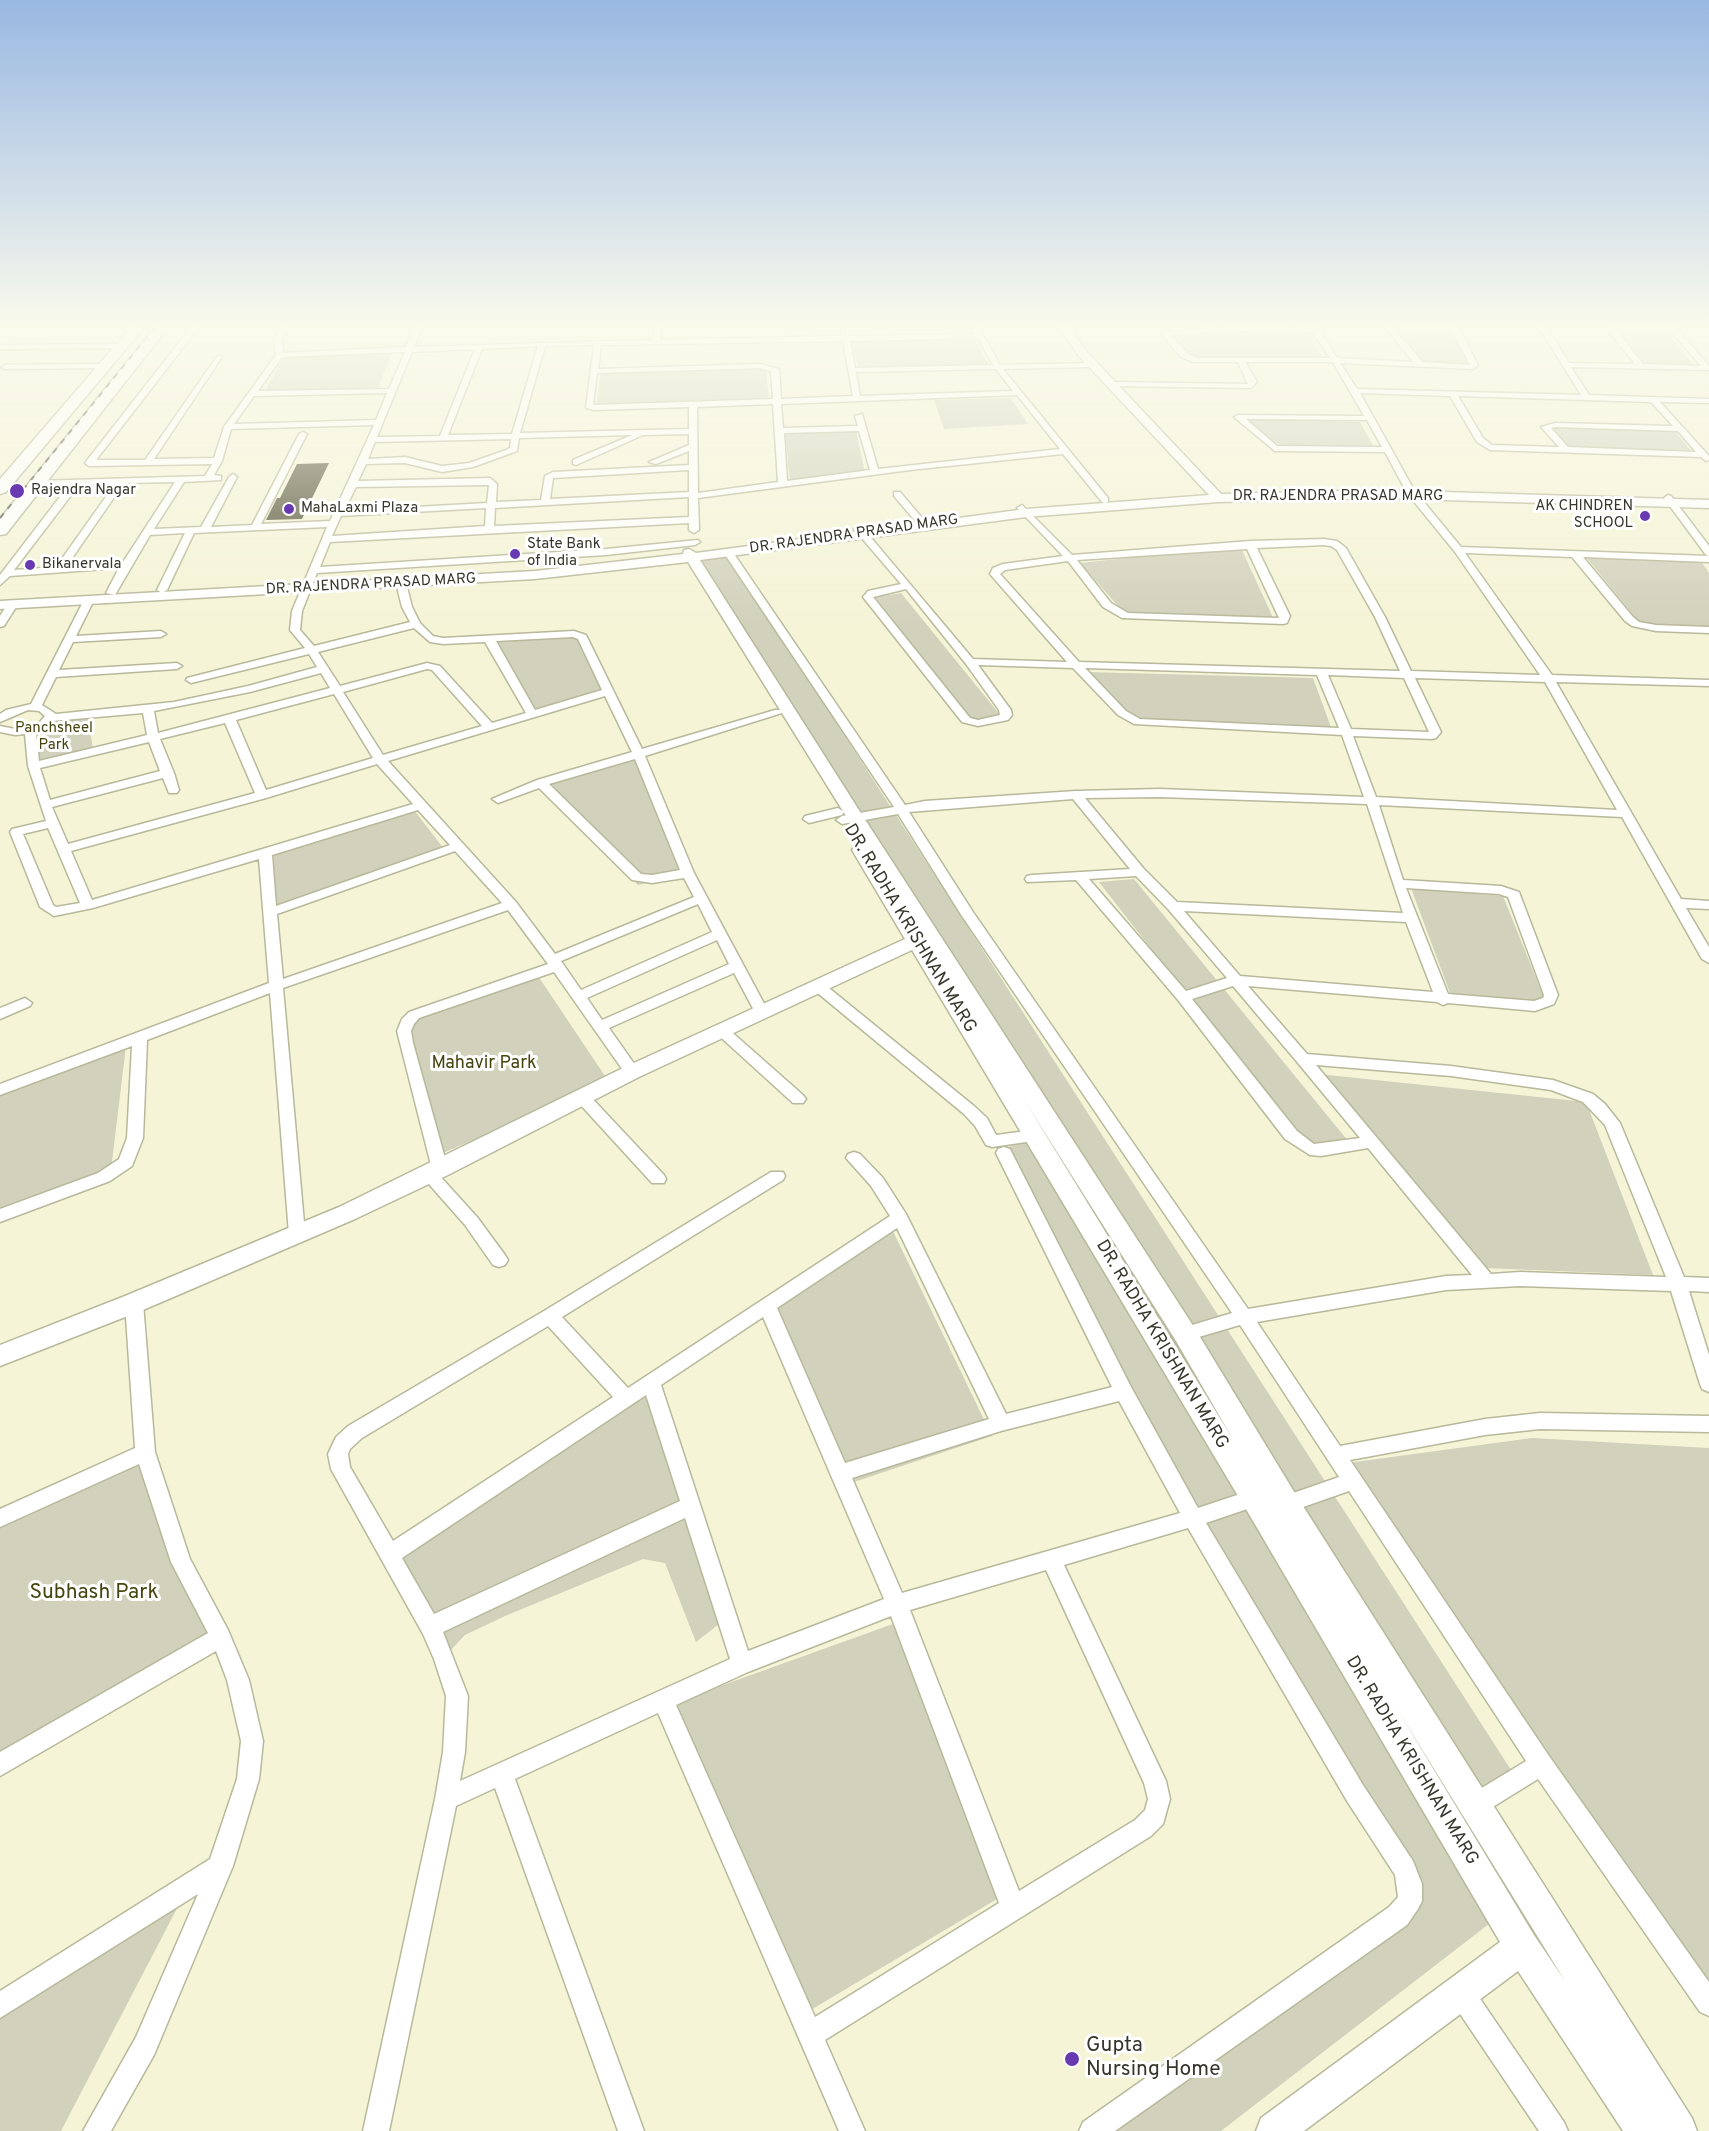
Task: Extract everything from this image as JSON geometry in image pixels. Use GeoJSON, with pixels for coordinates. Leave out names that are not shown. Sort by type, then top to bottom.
{"type":"FeatureCollection","features":[{"type":"Feature","properties":{"kind":"highway"},"geometry":{"type":"LineString","coordinates":[[0,489],[53,425]]}},
{"type":"Feature","properties":{"kind":"highway"},"geometry":{"type":"LineString","coordinates":[[0,530],[84,425]]}},
{"type":"Feature","properties":{"kind":"street"},"geometry":{"type":"LineString","coordinates":[[118,425],[89,463],[218,462]]}},
{"type":"Feature","properties":{"kind":"street"},"geometry":{"type":"LineString","coordinates":[[148,462],[172,425]]}},
{"type":"Feature","properties":{"kind":"street"},"geometry":{"type":"LineString","coordinates":[[39,483],[213,478],[228,427],[275,425]]}},
{"type":"Feature","properties":{"kind":"street"},"geometry":{"type":"LineString","coordinates":[[377,425],[363,462],[326,539],[297,611],[294,630],[312,651],[380,760],[511,906],[555,963],[632,1072]]}},
{"type":"Feature","properties":{"kind":"street"},"geometry":{"type":"LineString","coordinates":[[443,438],[448,425]]}},
{"type":"Feature","properties":{"kind":"street"},"geometry":{"type":"LineString","coordinates":[[363,462],[405,460],[442,469],[470,465],[514,449],[518,425]]}},
{"type":"Feature","properties":{"kind":"street"},"geometry":{"type":"LineString","coordinates":[[693,425],[691,553],[845,816]]}},
{"type":"Feature","properties":{"kind":"street"},"geometry":{"type":"LineString","coordinates":[[778,425],[783,485]]}},
{"type":"Feature","properties":{"kind":"street"},"geometry":{"type":"LineString","coordinates":[[1044,425],[1105,500]]}},
{"type":"Feature","properties":{"kind":"street"},"geometry":{"type":"LineString","coordinates":[[1150,425],[1216,496]]}},
{"type":"Feature","properties":{"kind":"street"},"geometry":{"type":"LineString","coordinates":[[1248,425],[1275,448],[1387,450]]}},
{"type":"Feature","properties":{"kind":"street"},"geometry":{"type":"LineString","coordinates":[[1374,425],[1411,493],[1458,550],[1548,678],[1628,814],[1709,959]]}},
{"type":"Feature","properties":{"kind":"street"},"geometry":{"type":"LineString","coordinates":[[1471,425],[1480,440],[1490,447],[1706,458]]}},
{"type":"Feature","properties":{"kind":"street"},"geometry":{"type":"LineString","coordinates":[[1553,425],[1545,427],[1566,450]]}},
{"type":"Feature","properties":{"kind":"street"},"geometry":{"type":"LineString","coordinates":[[1569,425],[1680,429]]}},
{"type":"Feature","properties":{"kind":"street"},"geometry":{"type":"LineString","coordinates":[[1677,425],[1706,458]]}},
{"type":"Feature","properties":{"kind":"street"},"geometry":{"type":"LineString","coordinates":[[778,431],[862,428],[875,472]]}},
{"type":"Feature","properties":{"kind":"street"},"geometry":{"type":"LineString","coordinates":[[371,440],[693,430]]}},
{"type":"Feature","properties":{"kind":"street"},"geometry":{"type":"LineString","coordinates":[[576,462],[646,432]]}},
{"type":"Feature","properties":{"kind":"street"},"geometry":{"type":"LineString","coordinates":[[255,528],[303,434]]}},
{"type":"Feature","properties":{"kind":"street"},"geometry":{"type":"LineString","coordinates":[[653,462],[693,446]]}},
{"type":"Feature","properties":{"kind":"street"},"geometry":{"type":"LineString","coordinates":[[337,514],[693,495],[1065,451]]}},
{"type":"Feature","properties":{"kind":"street"},"geometry":{"type":"LineString","coordinates":[[545,502],[549,476],[553,475],[693,467]]}},
{"type":"Feature","properties":{"kind":"street"},"geometry":{"type":"LineString","coordinates":[[204,530],[233,477]]}},
{"type":"Feature","properties":{"kind":"street"},"geometry":{"type":"LineString","coordinates":[[111,593],[126,565],[181,479]]}},
{"type":"Feature","properties":{"kind":"street"},"geometry":{"type":"LineString","coordinates":[[352,484],[486,480],[493,484],[489,529]]}},
{"type":"Feature","properties":{"kind":"street"},"geometry":{"type":"LineString","coordinates":[[59,570],[121,481]]}},
{"type":"Feature","properties":{"kind":"street"},"geometry":{"type":"LineString","coordinates":[[0,582],[76,482]]}},
{"type":"Feature","properties":{"kind":"street","name":"DR. RAJENDRA PRASAD MARG"},"geometry":{"type":"LineString","coordinates":[[4,603],[89,600],[310,580],[401,583],[535,575],[1105,500],[1411,493],[1709,502]]}},
{"type":"Feature","properties":{"kind":"street"},"geometry":{"type":"LineString","coordinates":[[897,494],[920,521]]}},
{"type":"Feature","properties":{"kind":"street","name":"DR. RAJENDRA PRASAD MARG"},"geometry":{"type":"LineString","coordinates":[[4,603],[111,593],[539,568],[691,553],[729,553],[920,521],[1024,510],[1216,496]]}},
{"type":"Feature","properties":{"kind":"street"},"geometry":{"type":"LineString","coordinates":[[1670,500],[1709,553]]}},
{"type":"Feature","properties":{"kind":"street"},"geometry":{"type":"LineString","coordinates":[[1024,510],[1070,558],[1107,605],[1126,616],[1283,621],[1286,616],[1250,544]]}},
{"type":"Feature","properties":{"kind":"street"},"geometry":{"type":"LineString","coordinates":[[326,539],[693,520]]}},
{"type":"Feature","properties":{"kind":"street"},"geometry":{"type":"LineString","coordinates":[[149,532],[333,524]]}},
{"type":"Feature","properties":{"kind":"street"},"geometry":{"type":"LineString","coordinates":[[162,590],[191,530]]}},
{"type":"Feature","properties":{"kind":"street"},"geometry":{"type":"LineString","coordinates":[[860,532],[908,586],[970,662],[1005,710],[1004,718],[978,723],[966,720],[868,597],[872,593],[908,586]]}},
{"type":"Feature","properties":{"kind":"street"},"geometry":{"type":"LineString","coordinates":[[1324,542],[1338,545],[1380,617],[1435,732],[1432,736],[1138,722],[1122,713],[994,574],[996,570],[1003,567],[1070,558],[1250,544],[1324,542]]}},
{"type":"Feature","properties":{"kind":"street"},"geometry":{"type":"LineString","coordinates":[[1458,550],[1709,559]]}},
{"type":"Feature","properties":{"kind":"street","name":"DR. RADHA KRISHNAN MARG"},"geometry":{"type":"LineString","coordinates":[[691,553],[779,712],[923,938],[1034,1136],[1255,1498],[1522,1947],[1645,2131]]}},
{"type":"Feature","properties":{"kind":"street"},"geometry":{"type":"LineString","coordinates":[[729,553],[901,808],[974,922],[1244,1317],[1540,1764],[1709,2003]]}},
{"type":"Feature","properties":{"kind":"street"},"geometry":{"type":"LineString","coordinates":[[1574,553],[1629,619],[1636,624],[1656,628],[1709,630]]}},
{"type":"Feature","properties":{"kind":"street"},"geometry":{"type":"LineString","coordinates":[[7,573],[126,565]]}},
{"type":"Feature","properties":{"kind":"street"},"geometry":{"type":"LineString","coordinates":[[401,583],[407,607],[416,624],[430,639],[579,635],[584,640],[607,692],[639,754],[688,873],[761,1011]]}},
{"type":"Feature","properties":{"kind":"street"},"geometry":{"type":"LineString","coordinates":[[35,707],[89,600]]}},
{"type":"Feature","properties":{"kind":"street"},"geometry":{"type":"LineString","coordinates":[[0,624],[4,603]]}},
{"type":"Feature","properties":{"kind":"street"},"geometry":{"type":"LineString","coordinates":[[191,680],[416,624]]}},
{"type":"Feature","properties":{"kind":"street"},"geometry":{"type":"LineString","coordinates":[[70,639],[161,634]]}},
{"type":"Feature","properties":{"kind":"street"},"geometry":{"type":"LineString","coordinates":[[489,639],[532,714]]}},
{"type":"Feature","properties":{"kind":"street"},"geometry":{"type":"LineString","coordinates":[[970,662],[1709,683]]}},
{"type":"Feature","properties":{"kind":"street"},"geometry":{"type":"LineString","coordinates":[[52,674],[177,666]]}},
{"type":"Feature","properties":{"kind":"street"},"geometry":{"type":"LineString","coordinates":[[34,766],[432,666],[490,727]]}},
{"type":"Feature","properties":{"kind":"street"},"geometry":{"type":"LineString","coordinates":[[0,729],[15,732],[30,730],[42,725],[50,718],[148,709],[250,689],[323,669]]}},
{"type":"Feature","properties":{"kind":"street"},"geometry":{"type":"LineString","coordinates":[[1321,672],[1346,731],[1398,884],[1443,1000]]}},
{"type":"Feature","properties":{"kind":"street"},"geometry":{"type":"LineString","coordinates":[[63,849],[262,795],[607,692]]}},
{"type":"Feature","properties":{"kind":"street"},"geometry":{"type":"LineString","coordinates":[[0,719],[18,709],[35,707],[47,709],[50,712],[50,718]]}},
{"type":"Feature","properties":{"kind":"street"},"geometry":{"type":"LineString","coordinates":[[148,709],[153,736],[173,790]]}},
{"type":"Feature","properties":{"kind":"street"},"geometry":{"type":"LineString","coordinates":[[498,799],[541,783],[779,712]]}},
{"type":"Feature","properties":{"kind":"street"},"geometry":{"type":"LineString","coordinates":[[229,718],[262,795]]}},
{"type":"Feature","properties":{"kind":"street"},"geometry":{"type":"LineString","coordinates":[[30,730],[34,766],[45,805],[88,905]]}},
{"type":"Feature","properties":{"kind":"street"},"geometry":{"type":"LineString","coordinates":[[45,805],[168,773]]}},
{"type":"Feature","properties":{"kind":"street"},"geometry":{"type":"LineString","coordinates":[[541,783],[637,877],[652,879],[688,873]]}},
{"type":"Feature","properties":{"kind":"street"},"geometry":{"type":"LineString","coordinates":[[809,819],[988,800],[1160,793],[1264,795],[1628,814]]}},
{"type":"Feature","properties":{"kind":"street"},"geometry":{"type":"LineString","coordinates":[[1076,795],[1139,872],[1173,906],[1304,1059],[1485,1279]]}},
{"type":"Feature","properties":{"kind":"street"},"geometry":{"type":"LineString","coordinates":[[52,824],[16,832],[47,907],[54,912],[88,905],[422,805]]}},
{"type":"Feature","properties":{"kind":"street"},"geometry":{"type":"LineString","coordinates":[[271,912],[458,846]]}},
{"type":"Feature","properties":{"kind":"street"},"geometry":{"type":"LineString","coordinates":[[265,853],[278,985],[297,1234]]}},
{"type":"Feature","properties":{"kind":"street"},"geometry":{"type":"LineString","coordinates":[[1032,879],[1139,872]]}},
{"type":"Feature","properties":{"kind":"street"},"geometry":{"type":"LineString","coordinates":[[1079,876],[1183,997],[1291,1135],[1310,1149],[1321,1150],[1371,1142]]}},
{"type":"Feature","properties":{"kind":"street"},"geometry":{"type":"LineString","coordinates":[[1183,997],[1236,980],[1443,1000],[1535,1006],[1549,1001],[1551,995],[1515,896],[1501,890],[1398,884]]}},
{"type":"Feature","properties":{"kind":"street"},"geometry":{"type":"LineString","coordinates":[[499,1260],[434,1172],[406,1043],[404,1031],[407,1022],[414,1015],[555,963],[702,898]]}},
{"type":"Feature","properties":{"kind":"street"},"geometry":{"type":"LineString","coordinates":[[1678,903],[1709,905]]}},
{"type":"Feature","properties":{"kind":"street"},"geometry":{"type":"LineString","coordinates":[[0,1090],[278,985],[511,906]]}},
{"type":"Feature","properties":{"kind":"street"},"geometry":{"type":"LineString","coordinates":[[1173,906],[1413,918]]}},
{"type":"Feature","properties":{"kind":"street"},"geometry":{"type":"LineString","coordinates":[[577,997],[721,933]]}},
{"type":"Feature","properties":{"kind":"street"},"geometry":{"type":"LineString","coordinates":[[0,1356],[134,1303],[297,1234],[434,1172],[632,1072],[923,938],[1185,1334],[1286,1504],[1679,2131]]}},
{"type":"Feature","properties":{"kind":"street"},"geometry":{"type":"LineString","coordinates":[[599,1027],[690,985],[738,966]]}},
{"type":"Feature","properties":{"kind":"street"},"geometry":{"type":"LineString","coordinates":[[819,987],[969,1110],[981,1122],[992,1141],[1034,1136]]}},
{"type":"Feature","properties":{"kind":"street"},"geometry":{"type":"LineString","coordinates":[[0,1014],[25,1003]]}},
{"type":"Feature","properties":{"kind":"street"},"geometry":{"type":"LineString","coordinates":[[721,1030],[798,1099]]}},
{"type":"Feature","properties":{"kind":"street"},"geometry":{"type":"LineString","coordinates":[[0,1216],[104,1177],[126,1162],[135,1138],[140,1038]]}},
{"type":"Feature","properties":{"kind":"street"},"geometry":{"type":"LineString","coordinates":[[1304,1059],[1450,1071],[1512,1079],[1553,1085],[1588,1098],[1612,1123],[1677,1282],[1709,1384]]}},
{"type":"Feature","properties":{"kind":"street"},"geometry":{"type":"LineString","coordinates":[[582,1097],[658,1179]]}},
{"type":"Feature","properties":{"kind":"street"},"geometry":{"type":"LineString","coordinates":[[1004,1153],[1124,1392],[1192,1518],[1355,1793],[1405,1869],[1410,1884],[1410,1901],[1398,1916],[1092,2131]]}},
{"type":"Feature","properties":{"kind":"street"},"geometry":{"type":"LineString","coordinates":[[854,1158],[877,1182],[900,1218],[1001,1423]]}},
{"type":"Feature","properties":{"kind":"street"},"geometry":{"type":"LineString","coordinates":[[376,2131],[446,1799],[454,1752],[457,1696],[444,1657],[430,1627],[341,1469],[338,1454],[343,1443],[355,1432],[550,1316],[777,1176]]}},
{"type":"Feature","properties":{"kind":"street"},"geometry":{"type":"LineString","coordinates":[[390,1555],[900,1218]]}},
{"type":"Feature","properties":{"kind":"street"},"geometry":{"type":"LineString","coordinates":[[1185,1334],[1244,1317],[1376,1293],[1485,1279],[1677,1282],[1709,1285]]}},
{"type":"Feature","properties":{"kind":"street"},"geometry":{"type":"LineString","coordinates":[[96,2131],[145,2046],[221,1866],[248,1779],[252,1741],[238,1680],[221,1637],[181,1562],[145,1452],[134,1303]]}},
{"type":"Feature","properties":{"kind":"street"},"geometry":{"type":"LineString","coordinates":[[767,1306],[897,1604],[1013,1908]]}},
{"type":"Feature","properties":{"kind":"street"},"geometry":{"type":"LineString","coordinates":[[550,1316],[626,1398]]}},
{"type":"Feature","properties":{"kind":"street"},"geometry":{"type":"LineString","coordinates":[[651,1382],[742,1664]]}},
{"type":"Feature","properties":{"kind":"street"},"geometry":{"type":"LineString","coordinates":[[839,1473],[1001,1423],[1124,1392]]}},
{"type":"Feature","properties":{"kind":"street"},"geometry":{"type":"LineString","coordinates":[[1335,1455],[1474,1429],[1539,1421],[1709,1424]]}},
{"type":"Feature","properties":{"kind":"street"},"geometry":{"type":"LineString","coordinates":[[0,1518],[145,1452]]}},
{"type":"Feature","properties":{"kind":"street"},"geometry":{"type":"LineString","coordinates":[[1286,1504],[1352,1481]]}},
{"type":"Feature","properties":{"kind":"street"},"geometry":{"type":"LineString","coordinates":[[446,1799],[664,1702],[742,1664],[897,1604],[1255,1498]]}},
{"type":"Feature","properties":{"kind":"street"},"geometry":{"type":"LineString","coordinates":[[430,1627],[692,1505]]}},
{"type":"Feature","properties":{"kind":"street"},"geometry":{"type":"LineString","coordinates":[[811,2034],[1143,1828],[1155,1816],[1159,1799],[1155,1780],[1051,1559]]}},
{"type":"Feature","properties":{"kind":"street"},"geometry":{"type":"LineString","coordinates":[[0,1765],[221,1637]]}},
{"type":"Feature","properties":{"kind":"street"},"geometry":{"type":"LineString","coordinates":[[664,1702],[852,2131]]}},
{"type":"Feature","properties":{"kind":"street"},"geometry":{"type":"LineString","coordinates":[[1475,1805],[1540,1764]]}},
{"type":"Feature","properties":{"kind":"street"},"geometry":{"type":"LineString","coordinates":[[501,1773],[627,2129]]}},
{"type":"Feature","properties":{"kind":"street"},"geometry":{"type":"LineString","coordinates":[[0,2005],[221,1866]]}},
{"type":"Feature","properties":{"kind":"street"},"geometry":{"type":"LineString","coordinates":[[1274,2131],[1461,1993],[1549,1924]]}},
{"type":"Feature","properties":{"kind":"street"},"geometry":{"type":"LineString","coordinates":[[1461,1993],[1555,2131]]}},
{"type":"Feature","properties":{"kind":"green space"},"geometry":{"type":"Polygon","coordinates":[[[943,425],[1004,425],[944,429],[943,425]]]}},
{"type":"Feature","properties":{"kind":"green space"},"geometry":{"type":"Polygon","coordinates":[[[1254,425],[1362,425],[1375,449],[1282,447],[1254,425]]]}},
{"type":"Feature","properties":{"kind":"green space"},"geometry":{"type":"Polygon","coordinates":[[[1552,428],[1675,431],[1693,453],[1570,449],[1552,428]]]}},
{"type":"Feature","properties":{"kind":"green space"},"geometry":{"type":"Polygon","coordinates":[[[856,430],[865,473],[790,481],[785,432],[856,430]]]}},
{"type":"Feature","properties":{"kind":"green space"},"geometry":{"type":"Polygon","coordinates":[[[1242,550],[1275,622],[1126,615],[1080,563],[1165,554],[1242,550]]]}},
{"type":"Feature","properties":{"kind":"green space"},"geometry":{"type":"Polygon","coordinates":[[[729,556],[1513,1773],[1463,1799],[688,561],[729,556]]]}},
{"type":"Feature","properties":{"kind":"green space"},"geometry":{"type":"Polygon","coordinates":[[[1586,557],[1701,561],[1709,573],[1709,630],[1643,627],[1586,557]]]}},
{"type":"Feature","properties":{"kind":"green space"},"geometry":{"type":"Polygon","coordinates":[[[901,593],[1001,716],[972,721],[875,597],[901,593]]]}},
{"type":"Feature","properties":{"kind":"green space"},"geometry":{"type":"Polygon","coordinates":[[[576,637],[603,693],[536,713],[492,641],[576,637]]]}},
{"type":"Feature","properties":{"kind":"green space"},"geometry":{"type":"Polygon","coordinates":[[[1086,672],[1313,678],[1332,730],[1135,723],[1086,672]]]}},
{"type":"Feature","properties":{"kind":"green space","name":"Panchsheel Park"},"geometry":{"type":"Polygon","coordinates":[[[88,715],[93,750],[35,765],[27,733],[45,717],[88,715]]]}},
{"type":"Feature","properties":{"kind":"green space"},"geometry":{"type":"Polygon","coordinates":[[[639,754],[688,873],[638,885],[541,783],[639,754]]]}},
{"type":"Feature","properties":{"kind":"green space"},"geometry":{"type":"Polygon","coordinates":[[[414,810],[447,853],[277,911],[273,854],[414,810]]]}},
{"type":"Feature","properties":{"kind":"green space"},"geometry":{"type":"Polygon","coordinates":[[[1134,879],[1353,1147],[1311,1154],[1099,882],[1134,879]]]}},
{"type":"Feature","properties":{"kind":"green space"},"geometry":{"type":"Polygon","coordinates":[[[1411,888],[1503,896],[1546,1003],[1450,993],[1411,888]]]}},
{"type":"Feature","properties":{"kind":"green space","name":"Mahavir Park"},"geometry":{"type":"Polygon","coordinates":[[[538,976],[609,1082],[431,1158],[404,1022],[538,976]]]}},
{"type":"Feature","properties":{"kind":"green space"},"geometry":{"type":"Polygon","coordinates":[[[126,1046],[110,1178],[0,1214],[0,1095],[126,1046]]]}},
{"type":"Feature","properties":{"kind":"green space"},"geometry":{"type":"Polygon","coordinates":[[[1318,1074],[1586,1102],[1653,1275],[1485,1268],[1318,1074]]]}},
{"type":"Feature","properties":{"kind":"green space"},"geometry":{"type":"Polygon","coordinates":[[[1031,1141],[1494,1920],[1221,2131],[1089,2131],[1413,1906],[997,1150],[1031,1141]]]}},
{"type":"Feature","properties":{"kind":"green space"},"geometry":{"type":"Polygon","coordinates":[[[889,1223],[992,1436],[836,1488],[767,1306],[889,1223]]]}},
{"type":"Feature","properties":{"kind":"green space"},"geometry":{"type":"Polygon","coordinates":[[[646,1388],[723,1621],[696,1642],[665,1563],[643,1559],[465,1635],[447,1654],[393,1561],[646,1388]]]}},
{"type":"Feature","properties":{"kind":"green space"},"geometry":{"type":"Polygon","coordinates":[[[1532,1438],[1709,1448],[1709,2010],[1340,1464],[1532,1438]]]}},
{"type":"Feature","properties":{"kind":"green space","name":"Subhash Park"},"geometry":{"type":"Polygon","coordinates":[[[142,1457],[211,1639],[0,1755],[0,1524],[142,1457]]]}},
{"type":"Feature","properties":{"kind":"green space"},"geometry":{"type":"Polygon","coordinates":[[[893,1624],[997,1899],[809,2011],[673,1703],[893,1624]]]}},
{"type":"Feature","properties":{"kind":"green space"},"geometry":{"type":"Polygon","coordinates":[[[185,1893],[61,2131],[0,2131],[0,2012],[185,1893]]]}},
{"type":"Feature","properties":{"kind":"building"},"geometry":{"type":"Polygon","coordinates":[[[329,463],[302,519],[266,520],[297,464],[329,463]]]}},
{"type":"Feature","properties":{"kind":"railway"},"geometry":{"type":"LineString","coordinates":[[0,518],[75,425]]}},
{"type":"Feature","properties":{"kind":"place","name":"Rajendra Nagar"},"geometry":{"type":"Point","coordinates":[17,491]}},
{"type":"Feature","properties":{"kind":"place","name":"MahaLaxmi Plaza"},"geometry":{"type":"Point","coordinates":[289,509]}},
{"type":"Feature","properties":{"kind":"place","name":"AK CHINDREN SCHOOL"},"geometry":{"type":"Point","coordinates":[1645,516]}},
{"type":"Feature","properties":{"kind":"place","name":"State Bank of India"},"geometry":{"type":"Point","coordinates":[515,554]}},
{"type":"Feature","properties":{"kind":"place","name":"Bikanervala"},"geometry":{"type":"Point","coordinates":[30,565]}},
{"type":"Feature","properties":{"kind":"place","name":"Gupta Nursing Home"},"geometry":{"type":"Point","coordinates":[1072,2059]}}]}
